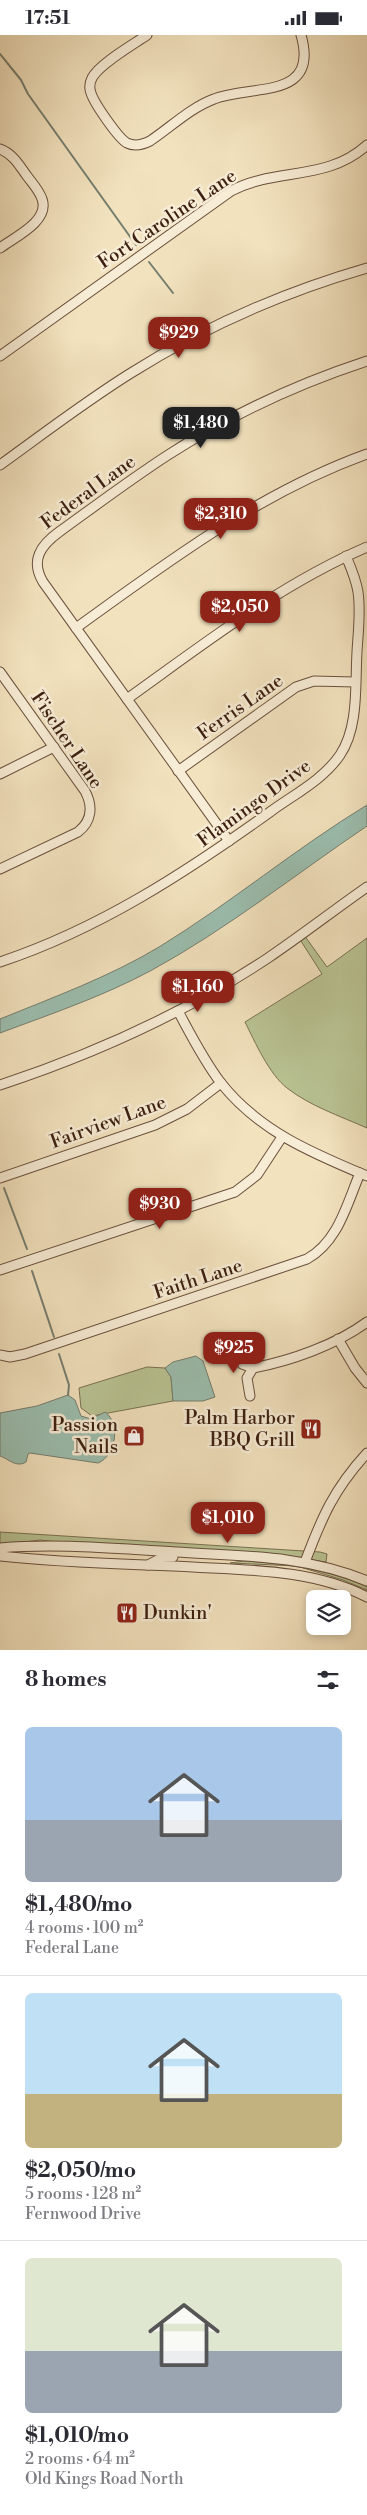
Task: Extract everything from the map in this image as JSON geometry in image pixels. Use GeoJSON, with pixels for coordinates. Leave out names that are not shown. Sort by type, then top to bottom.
{"type":"FeatureCollection","features":[{"type":"Feature","properties":{"kind":"street"},"geometry":{"type":"LineString","coordinates":[[148,35],[96,73],[90,85],[96,104],[122,139],[132,145],[150,141],[192,111],[213,99],[233,93],[273,89],[288,83],[298,73],[303,63],[304,53],[301,35]]}},
{"type":"Feature","properties":{"kind":"street","name":"Fort Caroline Lane"},"geometry":{"type":"LineString","coordinates":[[0,356],[231,191],[261,179],[330,167],[354,156],[367,145]]}},
{"type":"Feature","properties":{"kind":"street"},"geometry":{"type":"LineString","coordinates":[[0,149],[9,154],[18,163],[41,196],[43,206],[41,214],[33,224],[0,248]]}},
{"type":"Feature","properties":{"kind":"street"},"geometry":{"type":"LineString","coordinates":[[0,465],[130,374],[199,335],[286,295],[367,269]]}},
{"type":"Feature","properties":{"kind":"street","name":"Federal Lane"},"geometry":{"type":"LineString","coordinates":[[229,841],[39,575],[37,557],[47,541],[167,456],[207,431],[288,391],[367,361]]}},
{"type":"Feature","properties":{"kind":"street"},"geometry":{"type":"LineString","coordinates":[[76,628],[191,546],[250,508],[313,476],[367,454]]}},
{"type":"Feature","properties":{"kind":"street"},"geometry":{"type":"LineString","coordinates":[[127,699],[261,604],[346,556],[367,547]]}},
{"type":"Feature","properties":{"kind":"street","name":"Flamingo Drive"},"geometry":{"type":"LineString","coordinates":[[0,962],[64,937],[121,909],[188,870],[317,779],[334,763],[345,747],[351,730],[355,682],[359,599],[356,580],[346,556]]}},
{"type":"Feature","properties":{"kind":"street","name":"Fischer Lane"},"geometry":{"type":"LineString","coordinates":[[0,869],[69,838],[83,828],[89,819],[91,806],[88,797],[54,747],[1,674]]}},
{"type":"Feature","properties":{"kind":"street","name":"Ferris Lane"},"geometry":{"type":"LineString","coordinates":[[178,771],[296,687],[314,681],[355,682]]}},
{"type":"Feature","properties":{"kind":"street"},"geometry":{"type":"LineString","coordinates":[[0,774],[54,747]]}},
{"type":"Feature","properties":{"kind":"street"},"geometry":{"type":"LineString","coordinates":[[0,1085],[83,1055],[178,1011],[268,958],[367,887]]}},
{"type":"Feature","properties":{"kind":"street"},"geometry":{"type":"LineString","coordinates":[[178,1011],[204,1059],[221,1083],[253,1115],[282,1137],[321,1157],[363,1175]]}},
{"type":"Feature","properties":{"kind":"street","name":"Fairview Lane"},"geometry":{"type":"LineString","coordinates":[[0,1178],[155,1125],[180,1113],[221,1083]]}},
{"type":"Feature","properties":{"kind":"street"},"geometry":{"type":"LineString","coordinates":[[0,1270],[236,1191],[257,1175],[282,1137]]}},
{"type":"Feature","properties":{"kind":"street","name":"Faith Lane"},"geometry":{"type":"LineString","coordinates":[[0,1355],[10,1357],[25,1354],[307,1259],[321,1249],[333,1236],[363,1175]]}},
{"type":"Feature","properties":{"kind":"street"},"geometry":{"type":"LineString","coordinates":[[235,1347],[242,1364],[253,1368],[287,1361],[338,1339],[367,1322]]}},
{"type":"Feature","properties":{"kind":"street"},"geometry":{"type":"LineString","coordinates":[[338,1339],[352,1364],[367,1383]]}},
{"type":"Feature","properties":{"kind":"street"},"geometry":{"type":"LineString","coordinates":[[250,1396],[247,1378],[253,1368]]}},
{"type":"Feature","properties":{"kind":"street"},"geometry":{"type":"LineString","coordinates":[[305,1562],[322,1516],[329,1503],[349,1473],[367,1453]]}},
{"type":"Feature","properties":{"kind":"street"},"geometry":{"type":"LineString","coordinates":[[0,1548],[53,1547],[227,1555],[305,1562],[367,1581]]}},
{"type":"Feature","properties":{"kind":"street"},"geometry":{"type":"LineString","coordinates":[[148,1565],[163,1557],[219,1561],[227,1555]]}},
{"type":"Feature","properties":{"kind":"street"},"geometry":{"type":"LineString","coordinates":[[0,1556],[60,1562],[148,1565],[288,1574],[336,1585],[367,1597]]}},
{"type":"Feature","properties":{"kind":"green space"},"geometry":{"type":"Polygon","coordinates":[[[304,935],[327,967],[367,938],[367,1128],[315,1105],[280,1082],[268,1066],[245,1022],[322,974],[299,938],[304,935]]]}},
{"type":"Feature","properties":{"kind":"green space"},"geometry":{"type":"Polygon","coordinates":[[[147,1367],[165,1368],[171,1377],[173,1401],[92,1416],[81,1408],[79,1388],[147,1367]]]}},
{"type":"Feature","properties":{"kind":"green space"},"geometry":{"type":"Polygon","coordinates":[[[0,1532],[320,1552],[327,1554],[326,1562],[290,1557],[124,1546],[124,1544],[66,1543],[40,1540],[0,1545],[0,1532]]]}},
{"type":"Feature","properties":{"kind":"green space"},"geometry":{"type":"Polygon","coordinates":[[[244,1561],[276,1564],[291,1566],[230,1563],[244,1561]]]}},
{"type":"Feature","properties":{"kind":"green space"},"geometry":{"type":"Polygon","coordinates":[[[303,1568],[352,1581],[367,1587],[367,1590],[343,1580],[303,1568]]]}},
{"type":"Feature","properties":{"kind":"shaded area"},"geometry":{"type":"Polygon","coordinates":[[[367,805],[367,826],[234,919],[180,954],[115,988],[0,1033],[0,1019],[101,977],[159,947],[367,805]]]}},
{"type":"Feature","properties":{"kind":"shaded area"},"geometry":{"type":"Polygon","coordinates":[[[196,1356],[203,1361],[215,1397],[203,1401],[173,1401],[171,1377],[165,1368],[173,1362],[196,1356]]]}},
{"type":"Feature","properties":{"kind":"shaded area"},"geometry":{"type":"Polygon","coordinates":[[[68,1395],[75,1400],[81,1416],[91,1419],[105,1412],[110,1417],[115,1431],[114,1439],[109,1454],[104,1459],[98,1463],[30,1453],[26,1462],[19,1464],[0,1456],[0,1413],[37,1406],[68,1395]]]}},
{"type":"Feature","properties":{"kind":"waterway"},"geometry":{"type":"LineString","coordinates":[[0,54],[21,80],[28,94],[136,245]]}},
{"type":"Feature","properties":{"kind":"waterway"},"geometry":{"type":"LineString","coordinates":[[149,262],[173,293]]}},
{"type":"Feature","properties":{"kind":"waterway"},"geometry":{"type":"LineString","coordinates":[[4,1188],[27,1249]]}},
{"type":"Feature","properties":{"kind":"waterway"},"geometry":{"type":"LineString","coordinates":[[32,1271],[54,1337]]}},
{"type":"Feature","properties":{"kind":"waterway"},"geometry":{"type":"LineString","coordinates":[[59,1354],[69,1385],[68,1395]]}},
{"type":"Feature","properties":{"kind":"place","name":"Palm Harbor BBQ Grill"},"geometry":{"type":"Point","coordinates":[311,1429]}},
{"type":"Feature","properties":{"kind":"place","name":"Passion Nails"},"geometry":{"type":"Point","coordinates":[134,1436]}},
{"type":"Feature","properties":{"kind":"place","name":"Dunkin'"},"geometry":{"type":"Point","coordinates":[127,1613]}}]}
